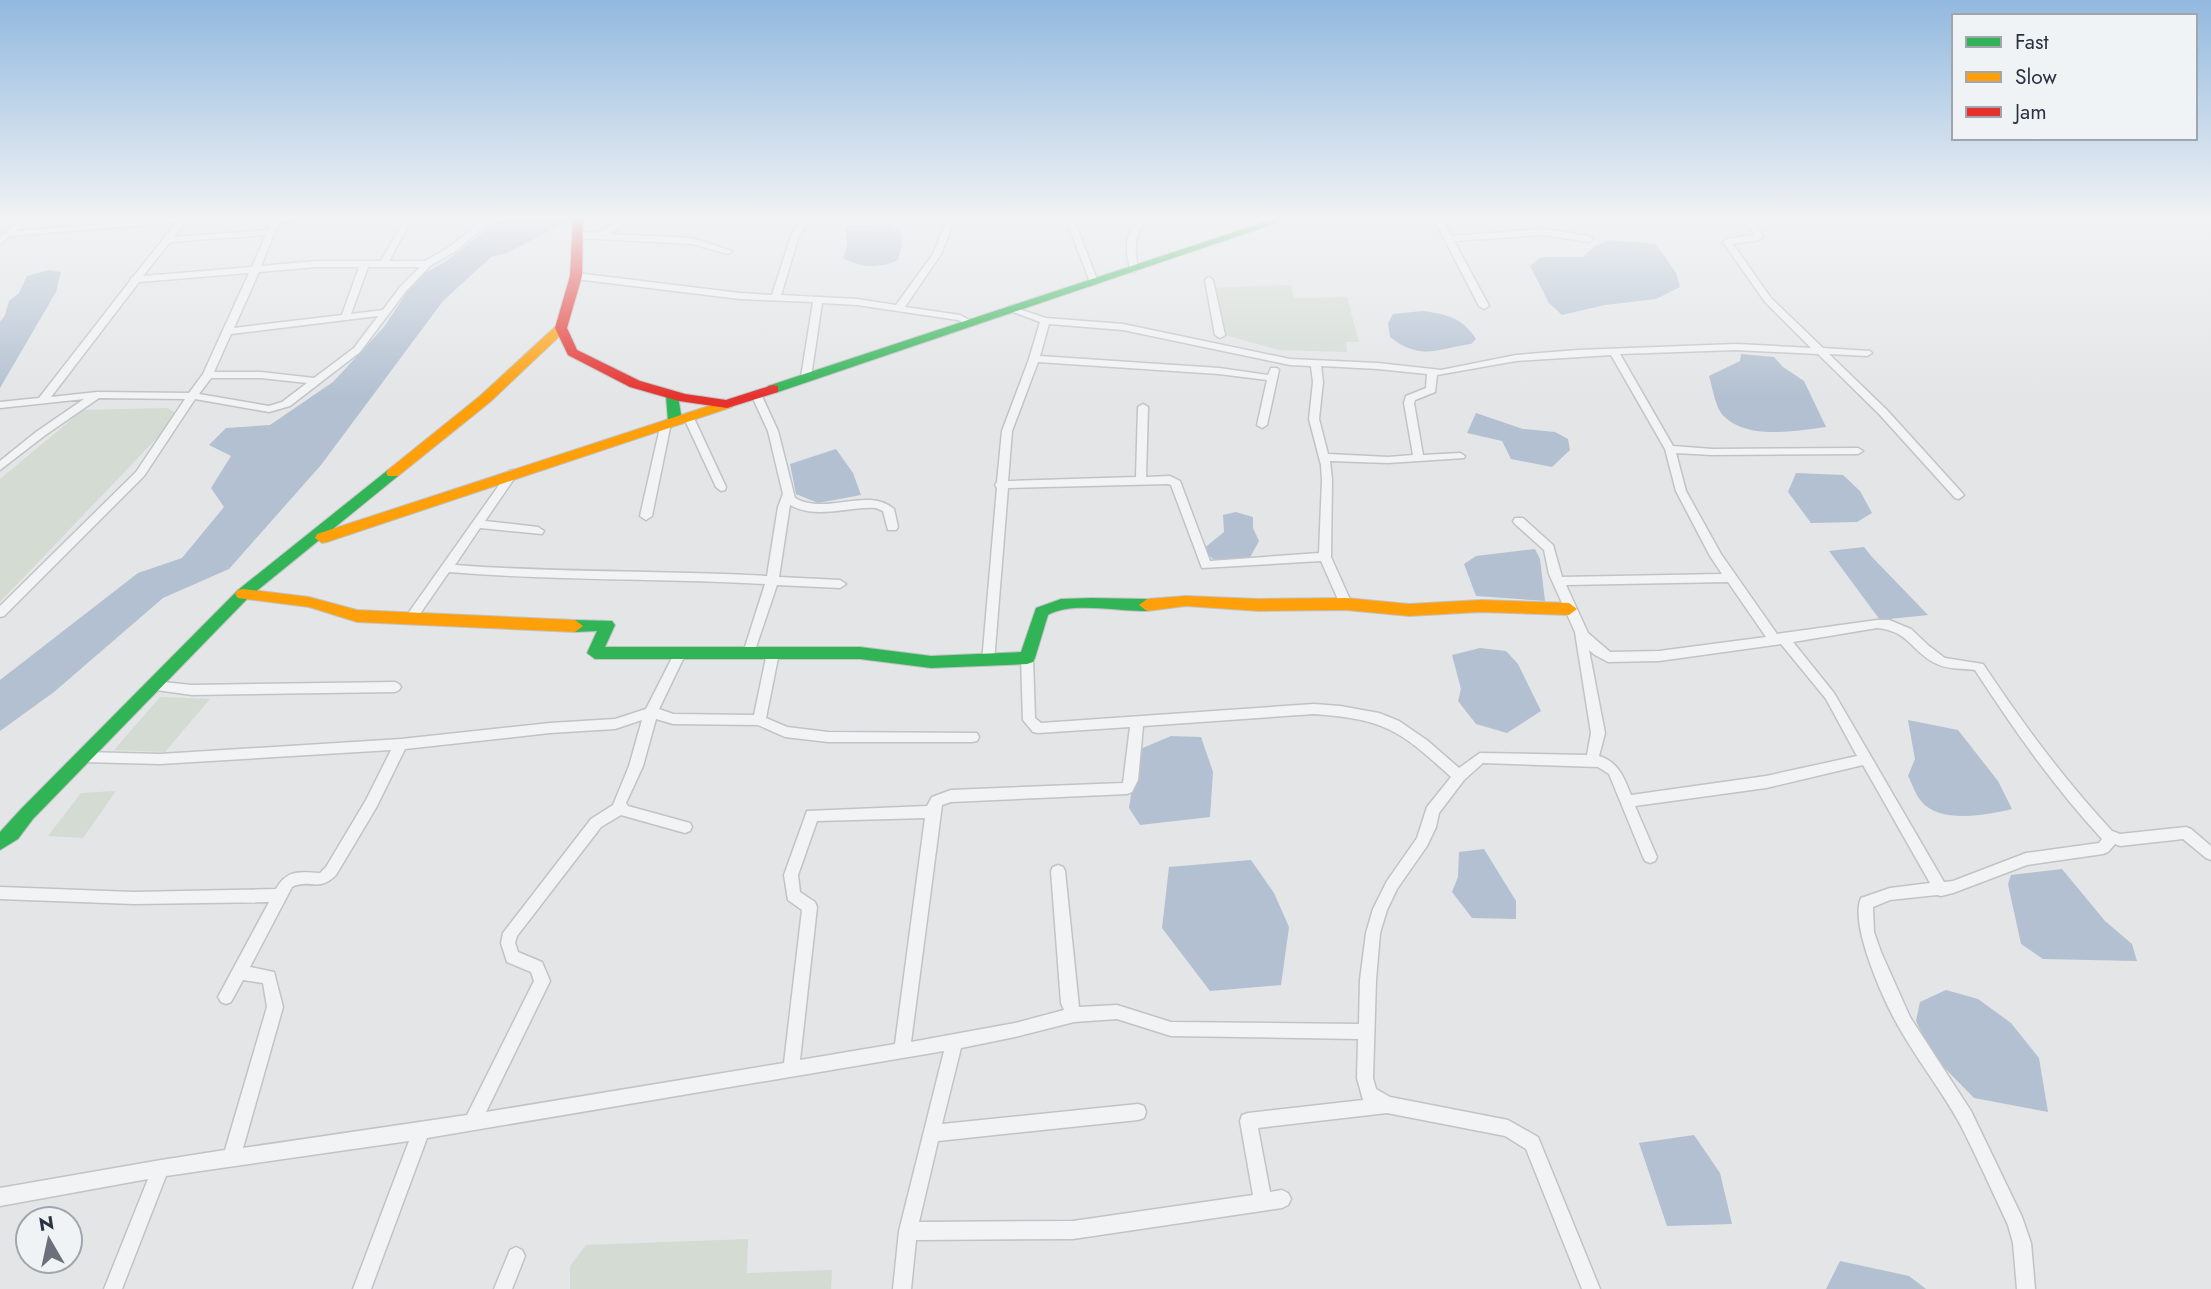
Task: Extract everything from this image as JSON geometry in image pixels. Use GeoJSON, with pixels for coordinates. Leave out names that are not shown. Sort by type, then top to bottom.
{"type":"FeatureCollection","features":[{"type":"Feature","properties":{"kind":"main road"},"geometry":{"type":"LineString","coordinates":[[0,842],[12,834],[27,814],[243,594],[485,399],[561,328],[576,277]]}},
{"type":"Feature","properties":{"kind":"main road"},"geometry":{"type":"LineString","coordinates":[[307,543],[1109,277]]}},
{"type":"Feature","properties":{"kind":"main road"},"geometry":{"type":"LineString","coordinates":[[561,328],[572,352],[635,384],[672,396],[727,404]]}},
{"type":"Feature","properties":{"kind":"main road"},"geometry":{"type":"LineString","coordinates":[[672,396],[676,420]]}},
{"type":"Feature","properties":{"kind":"main road"},"geometry":{"type":"LineString","coordinates":[[243,594],[309,602],[357,615],[607,625],[596,653],[860,653],[931,662],[988,662],[1027,658],[1041,612],[1054,604],[1138,606],[1186,601],[1259,605],[1346,604],[1409,610],[1481,606],[1569,609]]}},
{"type":"Feature","properties":{"kind":"main road"},"geometry":{"type":"LineString","coordinates":[[0,822],[27,814]]}},
{"type":"Feature","properties":{"kind":"street"},"geometry":{"type":"LineString","coordinates":[[43,400],[136,277]]}},
{"type":"Feature","properties":{"kind":"street"},"geometry":{"type":"LineString","coordinates":[[134,280],[163,277]]}},
{"type":"Feature","properties":{"kind":"street"},"geometry":{"type":"LineString","coordinates":[[0,613],[139,474],[208,375],[252,277]]}},
{"type":"Feature","properties":{"kind":"street"},"geometry":{"type":"LineString","coordinates":[[345,317],[360,277]]}},
{"type":"Feature","properties":{"kind":"street"},"geometry":{"type":"LineString","coordinates":[[1,405],[97,395],[192,396],[269,409],[286,404],[357,350],[414,277]]}},
{"type":"Feature","properties":{"kind":"street"},"geometry":{"type":"LineString","coordinates":[[585,277],[740,296],[818,299],[899,308],[960,318],[968,322]]}},
{"type":"Feature","properties":{"kind":"street"},"geometry":{"type":"LineString","coordinates":[[776,298],[783,277]]}},
{"type":"Feature","properties":{"kind":"street"},"geometry":{"type":"LineString","coordinates":[[899,308],[922,277]]}},
{"type":"Feature","properties":{"kind":"street"},"geometry":{"type":"LineString","coordinates":[[1092,277],[1094,282]]}},
{"type":"Feature","properties":{"kind":"street"},"geometry":{"type":"LineString","coordinates":[[1469,277],[1484,306]]}},
{"type":"Feature","properties":{"kind":"street"},"geometry":{"type":"LineString","coordinates":[[1751,277],[1768,300],[1883,412],[1959,495]]}},
{"type":"Feature","properties":{"kind":"street"},"geometry":{"type":"LineString","coordinates":[[1209,280],[1220,335]]}},
{"type":"Feature","properties":{"kind":"street"},"geometry":{"type":"LineString","coordinates":[[806,377],[818,299]]}},
{"type":"Feature","properties":{"kind":"street"},"geometry":{"type":"LineString","coordinates":[[1010,309],[1045,321],[1123,327],[1276,359],[1432,372],[1452,372],[1516,358],[1614,352],[1736,347],[1867,353]]}},
{"type":"Feature","properties":{"kind":"street"},"geometry":{"type":"LineString","coordinates":[[227,332],[386,312]]}},
{"type":"Feature","properties":{"kind":"street"},"geometry":{"type":"LineString","coordinates":[[988,662],[1006,431],[1034,359],[1045,321]]}},
{"type":"Feature","properties":{"kind":"street"},"geometry":{"type":"LineString","coordinates":[[1558,582],[1731,578],[1681,491],[1670,449],[1614,352]]}},
{"type":"Feature","properties":{"kind":"street"},"geometry":{"type":"LineString","coordinates":[[1034,359],[1219,371],[1272,378]]}},
{"type":"Feature","properties":{"kind":"street"},"geometry":{"type":"LineString","coordinates":[[1262,425],[1276,359]]}},
{"type":"Feature","properties":{"kind":"street"},"geometry":{"type":"LineString","coordinates":[[1316,364],[1318,382],[1314,419],[1327,480],[1325,557],[1346,604]]}},
{"type":"Feature","properties":{"kind":"street"},"geometry":{"type":"LineString","coordinates":[[1419,459],[1409,403],[1410,398],[1431,390],[1432,372]]}},
{"type":"Feature","properties":{"kind":"street"},"geometry":{"type":"LineString","coordinates":[[208,375],[261,374],[318,381]]}},
{"type":"Feature","properties":{"kind":"street"},"geometry":{"type":"LineString","coordinates":[[756,394],[773,431],[788,495],[794,504],[812,508],[883,505],[888,509],[892,527]]}},
{"type":"Feature","properties":{"kind":"street"},"geometry":{"type":"LineString","coordinates":[[0,467],[40,434],[97,395]]}},
{"type":"Feature","properties":{"kind":"street"},"geometry":{"type":"LineString","coordinates":[[1141,480],[1143,407]]}},
{"type":"Feature","properties":{"kind":"street"},"geometry":{"type":"LineString","coordinates":[[676,420],[721,487]]}},
{"type":"Feature","properties":{"kind":"street"},"geometry":{"type":"LineString","coordinates":[[646,516],[676,420]]}},
{"type":"Feature","properties":{"kind":"street"},"geometry":{"type":"LineString","coordinates":[[1670,449],[1725,452],[1858,450]]}},
{"type":"Feature","properties":{"kind":"street"},"geometry":{"type":"LineString","coordinates":[[1324,457],[1419,459],[1460,456]]}},
{"type":"Feature","properties":{"kind":"street"},"geometry":{"type":"LineString","coordinates":[[411,618],[513,473]]}},
{"type":"Feature","properties":{"kind":"street"},"geometry":{"type":"LineString","coordinates":[[1000,485],[1170,480],[1176,484],[1206,565],[1325,557]]}},
{"type":"Feature","properties":{"kind":"street"},"geometry":{"type":"LineString","coordinates":[[749,653],[772,581],[788,495]]}},
{"type":"Feature","properties":{"kind":"street"},"geometry":{"type":"LineString","coordinates":[[1519,521],[1549,548],[1569,609],[1580,630],[1599,652],[1619,659],[1890,623],[1907,630],[1942,661],[1979,667],[2024,735],[2070,795],[2103,832],[2112,838],[2186,833],[2211,854]]}},
{"type":"Feature","properties":{"kind":"street"},"geometry":{"type":"LineString","coordinates":[[477,524],[537,531]]}},
{"type":"Feature","properties":{"kind":"street"},"geometry":{"type":"LineString","coordinates":[[1716,556],[1773,638],[1784,639],[1817,677],[1941,890]]}},
{"type":"Feature","properties":{"kind":"street"},"geometry":{"type":"LineString","coordinates":[[445,568],[516,574],[840,584]]}},
{"type":"Feature","properties":{"kind":"street"},"geometry":{"type":"LineString","coordinates":[[1580,630],[1598,733],[1592,760]]}},
{"type":"Feature","properties":{"kind":"street"},"geometry":{"type":"LineString","coordinates":[[472,1122],[542,981],[537,967],[512,957],[508,943],[510,933],[596,822],[620,808],[651,712],[680,653]]}},
{"type":"Feature","properties":{"kind":"street"},"geometry":{"type":"LineString","coordinates":[[759,720],[773,653]]}},
{"type":"Feature","properties":{"kind":"street"},"geometry":{"type":"LineString","coordinates":[[1027,658],[1029,719],[1033,726],[1044,729],[1314,709],[1352,710],[1378,716],[1398,725],[1459,776]]}},
{"type":"Feature","properties":{"kind":"street"},"geometry":{"type":"LineString","coordinates":[[153,685],[192,690],[395,687]]}},
{"type":"Feature","properties":{"kind":"street"},"geometry":{"type":"LineString","coordinates":[[83,757],[160,759],[401,744],[615,724],[651,712],[673,719],[759,720],[785,732],[828,737],[972,737]]}},
{"type":"Feature","properties":{"kind":"street"},"geometry":{"type":"LineString","coordinates":[[902,1051],[931,812],[937,801],[951,796],[1127,788],[1131,780],[1137,722]]}},
{"type":"Feature","properties":{"kind":"street"},"geometry":{"type":"LineString","coordinates":[[226,997],[291,879],[317,879],[327,876],[371,804],[401,744]]}},
{"type":"Feature","properties":{"kind":"street"},"geometry":{"type":"LineString","coordinates":[[1591,1289],[1532,1143],[1508,1128],[1387,1105],[1376,1100],[1366,1087],[1366,1032],[1373,933],[1380,909],[1392,885],[1422,842],[1432,811],[1473,761],[1487,756],[1602,762],[1614,771],[1650,857]]}},
{"type":"Feature","properties":{"kind":"street"},"geometry":{"type":"LineString","coordinates":[[1627,801],[1755,784],[1867,759]]}},
{"type":"Feature","properties":{"kind":"street"},"geometry":{"type":"LineString","coordinates":[[620,808],[685,827]]}},
{"type":"Feature","properties":{"kind":"street"},"geometry":{"type":"LineString","coordinates":[[791,1069],[810,907],[793,895],[791,875],[812,815],[931,812]]}},
{"type":"Feature","properties":{"kind":"street"},"geometry":{"type":"LineString","coordinates":[[2026,1289],[2022,1242],[2007,1203],[1956,1103],[1904,1022],[1867,932],[1866,903],[1890,894],[1941,890],[1969,883],[2026,859],[2104,848],[2112,838]]}},
{"type":"Feature","properties":{"kind":"street"},"geometry":{"type":"LineString","coordinates":[[1058,871],[1069,1003],[1074,1015]]}},
{"type":"Feature","properties":{"kind":"street"},"geometry":{"type":"LineString","coordinates":[[0,892],[134,898],[281,895]]}},
{"type":"Feature","properties":{"kind":"street"},"geometry":{"type":"LineString","coordinates":[[232,1156],[275,1007],[269,977],[239,972]]}},
{"type":"Feature","properties":{"kind":"street"},"geometry":{"type":"LineString","coordinates":[[0,1197],[232,1156],[421,1131],[902,1051],[1074,1015],[1117,1012],[1171,1028],[1366,1032]]}},
{"type":"Feature","properties":{"kind":"street"},"geometry":{"type":"LineString","coordinates":[[902,1289],[908,1231],[954,1042]]}},
{"type":"Feature","properties":{"kind":"street"},"geometry":{"type":"LineString","coordinates":[[1263,1201],[1248,1121],[1387,1105]]}},
{"type":"Feature","properties":{"kind":"street"},"geometry":{"type":"LineString","coordinates":[[932,1133],[1138,1112]]}},
{"type":"Feature","properties":{"kind":"street"},"geometry":{"type":"LineString","coordinates":[[362,1289],[421,1131]]}},
{"type":"Feature","properties":{"kind":"street"},"geometry":{"type":"LineString","coordinates":[[113,1289],[161,1168]]}},
{"type":"Feature","properties":{"kind":"street"},"geometry":{"type":"LineString","coordinates":[[908,1231],[1073,1230],[1282,1199]]}},
{"type":"Feature","properties":{"kind":"street"},"geometry":{"type":"LineString","coordinates":[[503,1289],[516,1256]]}},
{"type":"Feature","properties":{"kind":"shaded area"},"geometry":{"type":"Polygon","coordinates":[[[1291,285],[1294,298],[1347,297],[1359,342],[1346,342],[1347,352],[1279,350],[1217,333],[1213,288],[1291,285]]]}},
{"type":"Feature","properties":{"kind":"shaded area"},"geometry":{"type":"Polygon","coordinates":[[[167,408],[179,415],[0,602],[0,479],[83,410],[167,408]]]}},
{"type":"Feature","properties":{"kind":"shaded area"},"geometry":{"type":"Polygon","coordinates":[[[160,697],[210,699],[165,752],[114,750],[160,697]]]}},
{"type":"Feature","properties":{"kind":"shaded area"},"geometry":{"type":"Polygon","coordinates":[[[116,791],[83,838],[48,836],[81,793],[116,791]]]}},
{"type":"Feature","properties":{"kind":"shaded area"},"geometry":{"type":"Polygon","coordinates":[[[748,1239],[747,1273],[832,1270],[831,1289],[570,1289],[570,1266],[586,1245],[748,1239]]]}},
{"type":"Feature","properties":{"kind":"water"},"geometry":{"type":"Polygon","coordinates":[[[26,277],[60,277],[56,292],[0,388],[0,322],[9,301],[19,293],[26,277]]]}},
{"type":"Feature","properties":{"kind":"water"},"geometry":{"type":"Polygon","coordinates":[[[417,277],[469,277],[443,301],[321,465],[229,569],[163,598],[54,692],[0,731],[0,680],[138,573],[182,558],[224,507],[211,488],[231,456],[209,445],[226,428],[270,425],[333,382],[384,327],[417,277]]]}},
{"type":"Feature","properties":{"kind":"water"},"geometry":{"type":"Polygon","coordinates":[[[1536,277],[1677,277],[1680,287],[1656,299],[1605,305],[1562,315],[1549,303],[1536,277]]]}},
{"type":"Feature","properties":{"kind":"water"},"geometry":{"type":"Polygon","coordinates":[[[1422,311],[1454,318],[1466,326],[1476,339],[1471,344],[1420,351],[1390,337],[1388,323],[1393,314],[1422,311]]]}},
{"type":"Feature","properties":{"kind":"water"},"geometry":{"type":"Polygon","coordinates":[[[1741,354],[1774,357],[1783,367],[1804,381],[1826,427],[1770,432],[1743,428],[1731,422],[1719,409],[1709,376],[1740,361],[1741,354]]]}},
{"type":"Feature","properties":{"kind":"water"},"geometry":{"type":"Polygon","coordinates":[[[1476,413],[1523,429],[1555,432],[1568,439],[1570,450],[1552,467],[1511,459],[1502,441],[1467,433],[1476,413]]]}},
{"type":"Feature","properties":{"kind":"water"},"geometry":{"type":"Polygon","coordinates":[[[836,449],[853,473],[861,495],[818,503],[796,494],[790,464],[836,449]]]}},
{"type":"Feature","properties":{"kind":"water"},"geometry":{"type":"Polygon","coordinates":[[[1796,473],[1843,475],[1860,491],[1872,513],[1857,522],[1811,523],[1788,492],[1796,473]]]}},
{"type":"Feature","properties":{"kind":"water"},"geometry":{"type":"Polygon","coordinates":[[[1236,512],[1253,517],[1253,528],[1259,541],[1248,561],[1213,559],[1202,550],[1224,532],[1223,515],[1236,512]]]}},
{"type":"Feature","properties":{"kind":"water"},"geometry":{"type":"Polygon","coordinates":[[[1864,547],[1928,615],[1880,620],[1829,551],[1864,547]]]}},
{"type":"Feature","properties":{"kind":"water"},"geometry":{"type":"Polygon","coordinates":[[[1535,549],[1540,559],[1545,601],[1476,596],[1464,564],[1476,556],[1535,549]]]}},
{"type":"Feature","properties":{"kind":"water"},"geometry":{"type":"Polygon","coordinates":[[[1480,648],[1506,651],[1518,664],[1541,711],[1507,733],[1476,724],[1458,701],[1461,689],[1452,655],[1480,648]]]}},
{"type":"Feature","properties":{"kind":"water"},"geometry":{"type":"Polygon","coordinates":[[[1908,720],[1958,730],[1998,781],[2012,809],[1964,816],[1939,813],[1929,808],[1919,798],[1908,776],[1915,759],[1908,720]]]}},
{"type":"Feature","properties":{"kind":"water"},"geometry":{"type":"Polygon","coordinates":[[[1171,736],[1201,737],[1213,772],[1210,817],[1140,825],[1129,808],[1138,750],[1171,736]]]}},
{"type":"Feature","properties":{"kind":"water"},"geometry":{"type":"Polygon","coordinates":[[[1484,849],[1516,901],[1516,919],[1472,918],[1452,892],[1458,877],[1459,852],[1484,849]]]}},
{"type":"Feature","properties":{"kind":"water"},"geometry":{"type":"Polygon","coordinates":[[[1251,860],[1274,893],[1289,927],[1281,985],[1210,991],[1162,928],[1169,867],[1251,860]]]}},
{"type":"Feature","properties":{"kind":"water"},"geometry":{"type":"Polygon","coordinates":[[[2062,869],[2105,921],[2132,944],[2137,961],[2043,959],[2021,944],[2008,884],[2011,875],[2062,869]]]}},
{"type":"Feature","properties":{"kind":"water"},"geometry":{"type":"Polygon","coordinates":[[[1946,990],[1978,999],[2011,1023],[2039,1058],[2048,1112],[1974,1098],[1931,1054],[1916,1021],[1920,1002],[1946,990]]]}},
{"type":"Feature","properties":{"kind":"water"},"geometry":{"type":"Polygon","coordinates":[[[1694,1135],[1720,1173],[1732,1224],[1667,1226],[1639,1143],[1694,1135]]]}},
{"type":"Feature","properties":{"kind":"water"},"geometry":{"type":"Polygon","coordinates":[[[1840,1261],[1909,1276],[1926,1289],[1826,1289],[1840,1261]]]}},
{"type":"Feature","properties":{"kind":"traffic: fast"},"geometry":{"type":"LineString","coordinates":[[773,389],[1109,277]]}},
{"type":"Feature","properties":{"kind":"traffic: fast"},"geometry":{"type":"LineString","coordinates":[[672,396],[675,421]]}},
{"type":"Feature","properties":{"kind":"traffic: fast"},"geometry":{"type":"LineString","coordinates":[[0,842],[12,834],[27,814],[243,594],[393,473]]}},
{"type":"Feature","properties":{"kind":"traffic: fast"},"geometry":{"type":"LineString","coordinates":[[575,626],[607,625],[595,653],[860,653],[931,662],[1027,658],[1041,612],[1049,607],[1075,603],[1147,605]]}},
{"type":"Feature","properties":{"kind":"traffic: slow"},"geometry":{"type":"LineString","coordinates":[[393,473],[485,399],[561,328]]}},
{"type":"Feature","properties":{"kind":"traffic: slow"},"geometry":{"type":"LineString","coordinates":[[322,538],[727,404]]}},
{"type":"Feature","properties":{"kind":"traffic: slow"},"geometry":{"type":"LineString","coordinates":[[243,594],[309,602],[357,616],[575,626]]}},
{"type":"Feature","properties":{"kind":"traffic: slow"},"geometry":{"type":"LineString","coordinates":[[1147,605],[1186,601],[1259,605],[1346,604],[1409,610],[1481,606],[1569,609]]}},
{"type":"Feature","properties":{"kind":"traffic: jam"},"geometry":{"type":"LineString","coordinates":[[576,277],[561,328],[572,352],[635,384],[684,398],[727,404],[773,389]]}}]}
